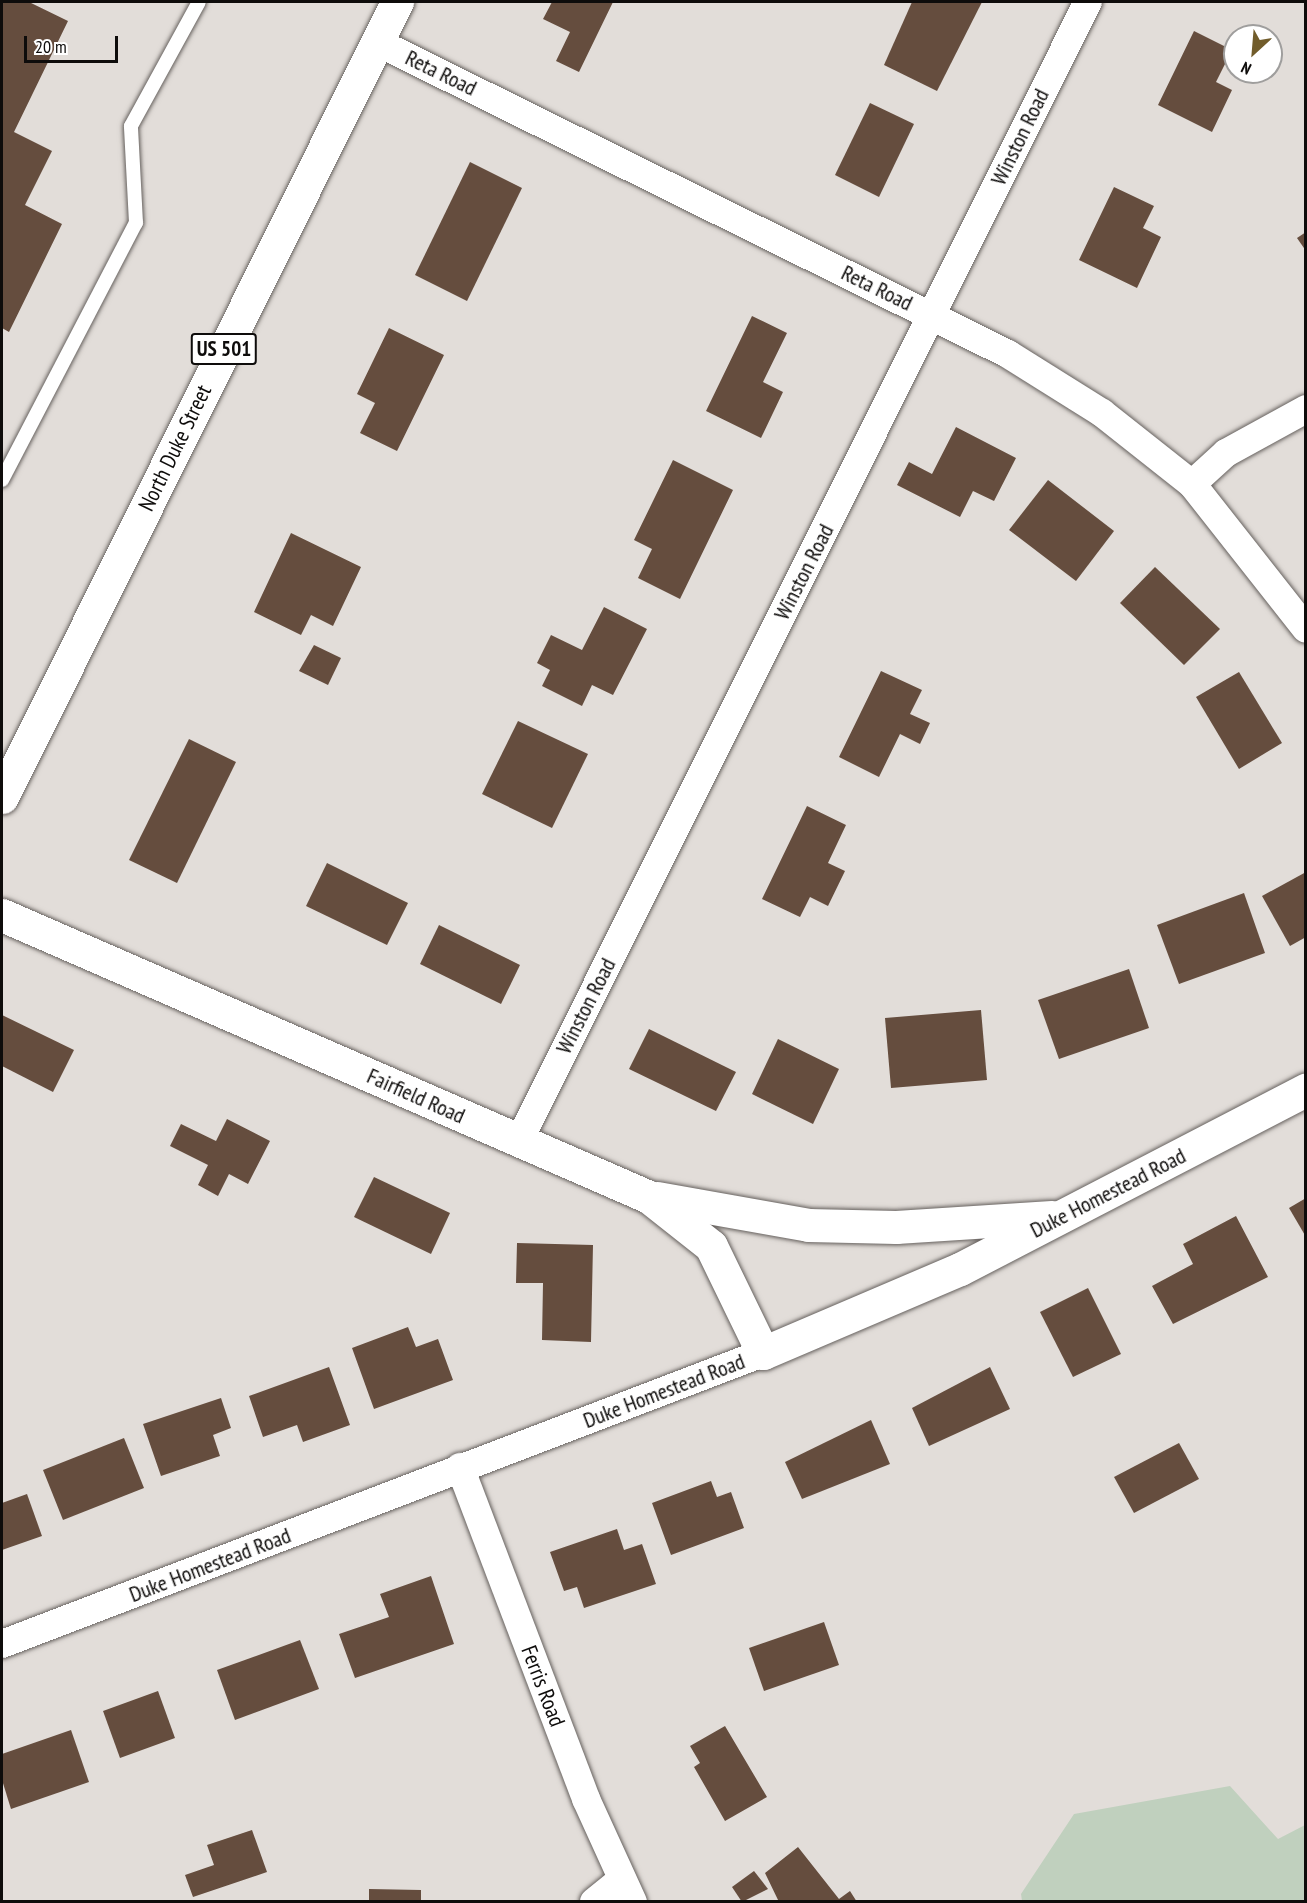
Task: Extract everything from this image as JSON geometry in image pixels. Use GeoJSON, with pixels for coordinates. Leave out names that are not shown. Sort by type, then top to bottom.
{"type":"FeatureCollection","features":[{"type":"Feature","properties":{"kind":"main road","name":"North Duke Street"},"geometry":{"type":"LineString","coordinates":[[2,797],[398,2]]}},
{"type":"Feature","properties":{"kind":"main road","name":"Fairfield Road"},"geometry":{"type":"LineString","coordinates":[[2,915],[649,1197],[711,1245],[763,1353]]}},
{"type":"Feature","properties":{"kind":"main road","name":"Duke Homestead Road"},"geometry":{"type":"LineString","coordinates":[[763,1353],[867,1311],[1063,1217],[1305,1090]]}},
{"type":"Feature","properties":{"kind":"main road"},"geometry":{"type":"LineString","coordinates":[[649,1197],[808,1225],[896,1227],[1063,1217]]}},
{"type":"Feature","properties":{"kind":"street","name":"Winston Road"},"geometry":{"type":"LineString","coordinates":[[519,1141],[1088,2]]}},
{"type":"Feature","properties":{"kind":"street","name":"Reta Road"},"geometry":{"type":"LineString","coordinates":[[377,42],[932,315],[1008,354],[1102,412],[1192,484],[1305,629]]}},
{"type":"Feature","properties":{"kind":"street"},"geometry":{"type":"LineString","coordinates":[[1192,484],[1226,453],[1305,409]]}},
{"type":"Feature","properties":{"kind":"street","name":"Duke Homestead Road"},"geometry":{"type":"LineString","coordinates":[[2,1644],[763,1353]]}},
{"type":"Feature","properties":{"kind":"street","name":"Ferris Road"},"geometry":{"type":"LineString","coordinates":[[460,1467],[627,1891]]}},
{"type":"Feature","properties":{"kind":"street"},"geometry":{"type":"LineString","coordinates":[[594,1902],[627,1891]]}},
{"type":"Feature","properties":{"kind":"lane"},"geometry":{"type":"LineString","coordinates":[[2,480],[136,223],[131,126],[199,2]]}},
{"type":"Feature","properties":{"kind":"green space"},"geometry":{"type":"Polygon","coordinates":[[[1230,1786],[1278,1839],[1305,1825],[1305,1901],[1022,1901],[1021,1894],[1074,1814],[1230,1786]]]}},
{"type":"Feature","properties":{"kind":"building"},"geometry":{"type":"Polygon","coordinates":[[[2,2],[29,2],[68,21],[14,132],[52,151],[25,205],[62,224],[9,332],[2,328],[2,2]]]}},
{"type":"Feature","properties":{"kind":"building"},"geometry":{"type":"Polygon","coordinates":[[[552,2],[613,2],[579,72],[556,61],[570,32],[543,19],[552,2]]]}},
{"type":"Feature","properties":{"kind":"building"},"geometry":{"type":"Polygon","coordinates":[[[912,2],[982,2],[937,91],[884,65],[912,2]]]}},
{"type":"Feature","properties":{"kind":"building"},"geometry":{"type":"Polygon","coordinates":[[[1194,31],[1223,46],[1223,68],[1216,82],[1232,90],[1212,132],[1158,105],[1194,31]]]}},
{"type":"Feature","properties":{"kind":"building"},"geometry":{"type":"Polygon","coordinates":[[[870,103],[914,124],[879,197],[835,175],[870,103]]]}},
{"type":"Feature","properties":{"kind":"building"},"geometry":{"type":"Polygon","coordinates":[[[470,162],[522,188],[467,301],[415,275],[470,162]]]}},
{"type":"Feature","properties":{"kind":"building"},"geometry":{"type":"Polygon","coordinates":[[[1114,187],[1154,206],[1143,228],[1161,237],[1137,288],[1079,260],[1114,187]]]}},
{"type":"Feature","properties":{"kind":"building"},"geometry":{"type":"Polygon","coordinates":[[[1306,232],[1306,251],[1297,238],[1306,232]]]}},
{"type":"Feature","properties":{"kind":"building"},"geometry":{"type":"Polygon","coordinates":[[[752,316],[787,333],[763,382],[783,392],[761,438],[706,411],[752,316]]]}},
{"type":"Feature","properties":{"kind":"building"},"geometry":{"type":"Polygon","coordinates":[[[389,328],[444,355],[397,451],[360,433],[375,403],[357,394],[389,328]]]}},
{"type":"Feature","properties":{"kind":"building"},"geometry":{"type":"Polygon","coordinates":[[[956,427],[1016,458],[994,501],[973,491],[960,517],[897,485],[909,462],[932,474],[956,427]]]}},
{"type":"Feature","properties":{"kind":"building"},"geometry":{"type":"Polygon","coordinates":[[[673,460],[733,490],[680,599],[638,578],[652,549],[634,540],[673,460]]]}},
{"type":"Feature","properties":{"kind":"building"},"geometry":{"type":"Polygon","coordinates":[[[1048,480],[1114,531],[1076,581],[1009,530],[1048,480]]]}},
{"type":"Feature","properties":{"kind":"building"},"geometry":{"type":"Polygon","coordinates":[[[291,533],[361,567],[333,626],[311,615],[301,635],[254,612],[291,533]]]}},
{"type":"Feature","properties":{"kind":"building"},"geometry":{"type":"Polygon","coordinates":[[[1155,567],[1220,629],[1184,665],[1120,603],[1155,567]]]}},
{"type":"Feature","properties":{"kind":"building"},"geometry":{"type":"Polygon","coordinates":[[[604,607],[647,629],[613,695],[592,685],[582,706],[542,686],[550,670],[537,663],[551,635],[582,650],[604,607]]]}},
{"type":"Feature","properties":{"kind":"building"},"geometry":{"type":"Polygon","coordinates":[[[314,645],[341,658],[328,685],[299,671],[314,645]]]}},
{"type":"Feature","properties":{"kind":"building"},"geometry":{"type":"Polygon","coordinates":[[[881,671],[922,690],[910,714],[930,723],[920,744],[900,734],[879,777],[839,757],[881,671]]]}},
{"type":"Feature","properties":{"kind":"building"},"geometry":{"type":"Polygon","coordinates":[[[1239,672],[1282,743],[1239,769],[1196,697],[1239,672]]]}},
{"type":"Feature","properties":{"kind":"building"},"geometry":{"type":"Polygon","coordinates":[[[518,721],[588,754],[552,828],[482,794],[518,721]]]}},
{"type":"Feature","properties":{"kind":"building"},"geometry":{"type":"Polygon","coordinates":[[[189,739],[236,762],[177,883],[129,860],[189,739]]]}},
{"type":"Feature","properties":{"kind":"building"},"geometry":{"type":"Polygon","coordinates":[[[807,806],[846,825],[828,863],[845,871],[828,906],[810,897],[800,917],[762,899],[807,806]]]}},
{"type":"Feature","properties":{"kind":"building"},"geometry":{"type":"Polygon","coordinates":[[[327,863],[408,903],[387,945],[306,906],[327,863]]]}},
{"type":"Feature","properties":{"kind":"building"},"geometry":{"type":"Polygon","coordinates":[[[1306,872],[1306,937],[1290,946],[1262,896],[1306,872]]]}},
{"type":"Feature","properties":{"kind":"building"},"geometry":{"type":"Polygon","coordinates":[[[1244,893],[1265,953],[1179,984],[1157,925],[1244,893]]]}},
{"type":"Feature","properties":{"kind":"building"},"geometry":{"type":"Polygon","coordinates":[[[439,925],[520,965],[501,1004],[420,964],[439,925]]]}},
{"type":"Feature","properties":{"kind":"building"},"geometry":{"type":"Polygon","coordinates":[[[1129,969],[1149,1028],[1059,1059],[1038,1000],[1129,969]]]}},
{"type":"Feature","properties":{"kind":"building"},"geometry":{"type":"Polygon","coordinates":[[[981,1010],[987,1080],[891,1088],[885,1018],[981,1010]]]}},
{"type":"Feature","properties":{"kind":"building"},"geometry":{"type":"Polygon","coordinates":[[[2,1015],[74,1050],[53,1092],[2,1066],[2,1015]]]}},
{"type":"Feature","properties":{"kind":"building"},"geometry":{"type":"Polygon","coordinates":[[[649,1029],[736,1072],[716,1111],[629,1069],[649,1029]]]}},
{"type":"Feature","properties":{"kind":"building"},"geometry":{"type":"Polygon","coordinates":[[[778,1039],[839,1069],[813,1124],[752,1094],[778,1039]]]}},
{"type":"Feature","properties":{"kind":"building"},"geometry":{"type":"Polygon","coordinates":[[[227,1119],[270,1141],[248,1184],[229,1174],[218,1196],[198,1185],[208,1165],[170,1146],[181,1124],[216,1141],[227,1119]]]}},
{"type":"Feature","properties":{"kind":"building"},"geometry":{"type":"Polygon","coordinates":[[[374,1177],[450,1213],[431,1254],[354,1217],[374,1177]]]}},
{"type":"Feature","properties":{"kind":"building"},"geometry":{"type":"Polygon","coordinates":[[[1306,1198],[1306,1237],[1289,1208],[1306,1198]]]}},
{"type":"Feature","properties":{"kind":"building"},"geometry":{"type":"Polygon","coordinates":[[[1236,1216],[1268,1277],[1173,1324],[1152,1286],[1193,1264],[1183,1244],[1236,1216]]]}},
{"type":"Feature","properties":{"kind":"building"},"geometry":{"type":"Polygon","coordinates":[[[517,1243],[593,1245],[591,1342],[542,1340],[543,1283],[516,1283],[517,1243]]]}},
{"type":"Feature","properties":{"kind":"building"},"geometry":{"type":"Polygon","coordinates":[[[1088,1288],[1121,1354],[1073,1377],[1040,1312],[1088,1288]]]}},
{"type":"Feature","properties":{"kind":"building"},"geometry":{"type":"Polygon","coordinates":[[[408,1327],[416,1347],[438,1339],[453,1380],[374,1409],[352,1348],[408,1327]]]}},
{"type":"Feature","properties":{"kind":"building"},"geometry":{"type":"Polygon","coordinates":[[[329,1367],[350,1425],[303,1442],[297,1425],[263,1437],[249,1396],[329,1367]]]}},
{"type":"Feature","properties":{"kind":"building"},"geometry":{"type":"Polygon","coordinates":[[[990,1367],[1010,1409],[929,1446],[912,1408],[990,1367]]]}},
{"type":"Feature","properties":{"kind":"building"},"geometry":{"type":"Polygon","coordinates":[[[221,1398],[231,1428],[213,1435],[220,1456],[161,1476],[143,1424],[221,1398]]]}},
{"type":"Feature","properties":{"kind":"building"},"geometry":{"type":"Polygon","coordinates":[[[871,1420],[890,1464],[802,1499],[785,1462],[871,1420]]]}},
{"type":"Feature","properties":{"kind":"building"},"geometry":{"type":"Polygon","coordinates":[[[124,1438],[144,1488],[63,1520],[43,1470],[124,1438]]]}},
{"type":"Feature","properties":{"kind":"building"},"geometry":{"type":"Polygon","coordinates":[[[1179,1443],[1199,1479],[1134,1513],[1114,1477],[1179,1443]]]}},
{"type":"Feature","properties":{"kind":"building"},"geometry":{"type":"Polygon","coordinates":[[[711,1481],[717,1497],[731,1492],[744,1528],[671,1555],[652,1503],[711,1481]]]}},
{"type":"Feature","properties":{"kind":"building"},"geometry":{"type":"Polygon","coordinates":[[[27,1494],[42,1536],[2,1550],[2,1503],[27,1494]]]}},
{"type":"Feature","properties":{"kind":"building"},"geometry":{"type":"Polygon","coordinates":[[[617,1529],[624,1550],[642,1544],[656,1584],[584,1608],[577,1587],[564,1591],[550,1552],[617,1529]]]}},
{"type":"Feature","properties":{"kind":"building"},"geometry":{"type":"Polygon","coordinates":[[[431,1576],[454,1644],[355,1678],[339,1634],[389,1617],[380,1594],[431,1576]]]}},
{"type":"Feature","properties":{"kind":"building"},"geometry":{"type":"Polygon","coordinates":[[[824,1622],[839,1665],[764,1691],[749,1648],[824,1622]]]}},
{"type":"Feature","properties":{"kind":"building"},"geometry":{"type":"Polygon","coordinates":[[[300,1640],[319,1689],[235,1720],[217,1670],[300,1640]]]}},
{"type":"Feature","properties":{"kind":"building"},"geometry":{"type":"Polygon","coordinates":[[[158,1691],[175,1738],[120,1758],[103,1711],[158,1691]]]}},
{"type":"Feature","properties":{"kind":"building"},"geometry":{"type":"Polygon","coordinates":[[[725,1726],[767,1797],[725,1821],[694,1767],[700,1763],[690,1746],[725,1726]]]}},
{"type":"Feature","properties":{"kind":"building"},"geometry":{"type":"Polygon","coordinates":[[[71,1730],[89,1782],[11,1809],[2,1780],[2,1754],[71,1730]]]}},
{"type":"Feature","properties":{"kind":"building"},"geometry":{"type":"Polygon","coordinates":[[[252,1830],[267,1872],[193,1897],[185,1875],[214,1865],[207,1845],[252,1830]]]}},
{"type":"Feature","properties":{"kind":"building"},"geometry":{"type":"Polygon","coordinates":[[[798,1847],[839,1899],[850,1891],[857,1902],[779,1902],[765,1873],[798,1847]]]}},
{"type":"Feature","properties":{"kind":"building"},"geometry":{"type":"Polygon","coordinates":[[[754,1871],[768,1889],[742,1902],[732,1887],[754,1871]]]}},
{"type":"Feature","properties":{"kind":"building"},"geometry":{"type":"Polygon","coordinates":[[[369,1889],[421,1890],[421,1902],[369,1902],[369,1889]]]}}]}
